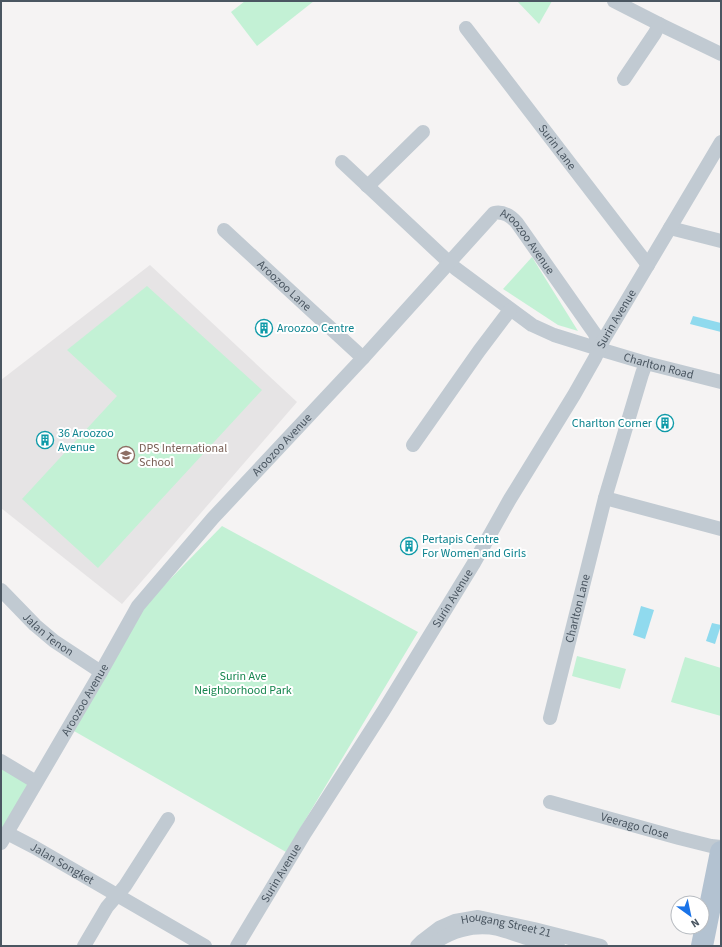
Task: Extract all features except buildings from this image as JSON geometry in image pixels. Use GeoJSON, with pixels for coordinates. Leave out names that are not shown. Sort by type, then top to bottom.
{"type":"FeatureCollection","features":[{"type":"Feature","properties":{"kind":"main road"},"geometry":{"type":"LineString","coordinates":[[702,946],[721,852]]}},
{"type":"Feature","properties":{"kind":"street"},"geometry":{"type":"LineString","coordinates":[[614,1],[721,54]]}},
{"type":"Feature","properties":{"kind":"street"},"geometry":{"type":"LineString","coordinates":[[624,79],[655,33],[659,24]]}},
{"type":"Feature","properties":{"kind":"street","name":"Surin Lane"},"geometry":{"type":"LineString","coordinates":[[466,28],[648,266]]}},
{"type":"Feature","properties":{"kind":"street"},"geometry":{"type":"LineString","coordinates":[[367,186],[423,132]]}},
{"type":"Feature","properties":{"kind":"street","name":"Surin Avenue"},"geometry":{"type":"LineString","coordinates":[[237,946],[305,833],[384,710],[474,563],[510,499],[574,395],[604,339],[721,142]]}},
{"type":"Feature","properties":{"kind":"street","name":"Charlton Road"},"geometry":{"type":"LineString","coordinates":[[342,162],[449,263],[532,325],[554,335],[599,349],[646,363],[721,382]]}},
{"type":"Feature","properties":{"kind":"street","name":"Aroozoo Avenue"},"geometry":{"type":"LineString","coordinates":[[4,838],[138,606],[213,518],[363,358],[494,213],[500,212],[513,219],[525,233],[594,334],[599,349]]}},
{"type":"Feature","properties":{"kind":"street"},"geometry":{"type":"LineString","coordinates":[[670,228],[721,242]]}},
{"type":"Feature","properties":{"kind":"street","name":"Aroozoo Lane"},"geometry":{"type":"LineString","coordinates":[[224,230],[363,358]]}},
{"type":"Feature","properties":{"kind":"street"},"geometry":{"type":"LineString","coordinates":[[413,445],[479,351],[510,310]]}},
{"type":"Feature","properties":{"kind":"street","name":"Charlton Lane"},"geometry":{"type":"LineString","coordinates":[[550,718],[605,498],[646,363]]}},
{"type":"Feature","properties":{"kind":"street"},"geometry":{"type":"LineString","coordinates":[[605,498],[721,530]]}},
{"type":"Feature","properties":{"kind":"street","name":"Jalan Tenon"},"geometry":{"type":"LineString","coordinates":[[1,590],[35,625],[54,641],[101,672]]}},
{"type":"Feature","properties":{"kind":"street"},"geometry":{"type":"LineString","coordinates":[[1,761],[36,782]]}},
{"type":"Feature","properties":{"kind":"street","name":"Veerago Close"},"geometry":{"type":"LineString","coordinates":[[550,802],[679,838],[721,847]]}},
{"type":"Feature","properties":{"kind":"street"},"geometry":{"type":"LineString","coordinates":[[84,946],[107,907],[134,874],[168,819]]}},
{"type":"Feature","properties":{"kind":"street","name":"Jalan Songket"},"geometry":{"type":"LineString","coordinates":[[4,838],[34,847],[205,946]]}},
{"type":"Feature","properties":{"kind":"street","name":"Hougang Street 21"},"geometry":{"type":"LineString","coordinates":[[417,946],[439,928],[455,921],[478,917],[601,946]]}},
{"type":"Feature","properties":{"kind":"street","name":"Hougang Street 21"},"geometry":{"type":"LineString","coordinates":[[431,946],[438,940],[458,931],[472,928],[498,929],[558,946]]}},
{"type":"Feature","properties":{"kind":"shaded area","name":"DPS International School"},"geometry":{"type":"Polygon","coordinates":[[[150,265],[297,402],[122,604],[1,508],[1,380],[150,265]]]}},
{"type":"Feature","properties":{"kind":"green space"},"geometry":{"type":"Polygon","coordinates":[[[245,1],[314,1],[257,46],[231,12],[245,1]]]}},
{"type":"Feature","properties":{"kind":"green space"},"geometry":{"type":"Polygon","coordinates":[[[517,1],[552,1],[539,24],[517,1]]]}},
{"type":"Feature","properties":{"kind":"green space"},"geometry":{"type":"Polygon","coordinates":[[[532,257],[578,331],[558,325],[503,289],[532,257]]]}},
{"type":"Feature","properties":{"kind":"green space"},"geometry":{"type":"Polygon","coordinates":[[[147,286],[262,390],[98,568],[22,499],[117,396],[67,350],[147,286]]]}},
{"type":"Feature","properties":{"kind":"green space","name":"Surin Ave Neighborhood Park"},"geometry":{"type":"Polygon","coordinates":[[[222,526],[418,632],[286,852],[74,731],[141,609],[222,526]]]}},
{"type":"Feature","properties":{"kind":"green space"},"geometry":{"type":"Polygon","coordinates":[[[577,656],[626,669],[620,689],[572,676],[577,656]]]}},
{"type":"Feature","properties":{"kind":"green space"},"geometry":{"type":"Polygon","coordinates":[[[685,657],[721,668],[721,716],[671,702],[685,657]]]}},
{"type":"Feature","properties":{"kind":"green space"},"geometry":{"type":"Polygon","coordinates":[[[1,768],[29,784],[1,831],[1,768]]]}},
{"type":"Feature","properties":{"kind":"water"},"geometry":{"type":"Polygon","coordinates":[[[693,316],[721,323],[721,332],[690,324],[693,316]]]}},
{"type":"Feature","properties":{"kind":"water"},"geometry":{"type":"Polygon","coordinates":[[[641,606],[654,610],[645,639],[633,635],[641,606]]]}},
{"type":"Feature","properties":{"kind":"water"},"geometry":{"type":"Polygon","coordinates":[[[712,623],[721,625],[715,644],[706,641],[712,623]]]}},
{"type":"Feature","properties":{"kind":"place","name":"Aroozoo Centre"},"geometry":{"type":"Point","coordinates":[264,328]}},
{"type":"Feature","properties":{"kind":"place","name":"Charlton Corner"},"geometry":{"type":"Point","coordinates":[665,423]}},
{"type":"Feature","properties":{"kind":"place","name":"36 Aroozoo Avenue"},"geometry":{"type":"Point","coordinates":[45,440]}},
{"type":"Feature","properties":{"kind":"place","name":"DPS International School"},"geometry":{"type":"Point","coordinates":[126,455]}},
{"type":"Feature","properties":{"kind":"place","name":"Pertapis Centre For Women and Girls"},"geometry":{"type":"Point","coordinates":[409,546]}}]}
